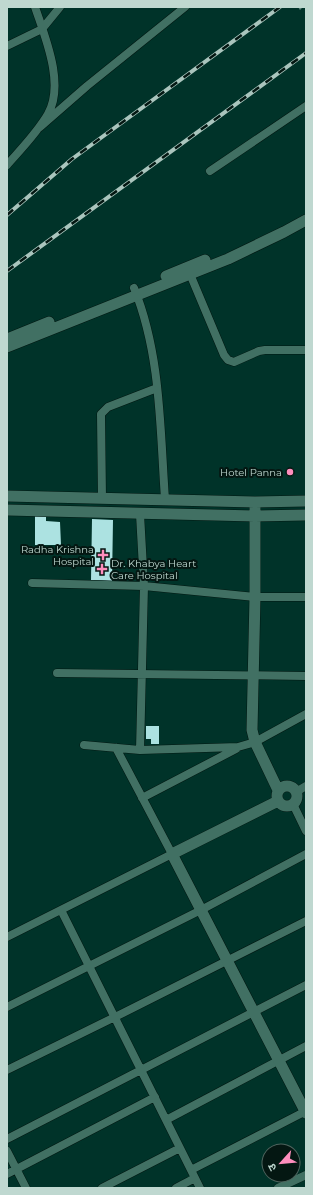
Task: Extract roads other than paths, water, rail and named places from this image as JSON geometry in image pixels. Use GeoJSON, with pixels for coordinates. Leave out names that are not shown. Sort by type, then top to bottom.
{"type":"FeatureCollection","features":[{"type":"Feature","properties":{"kind":"main road"},"geometry":{"type":"LineString","coordinates":[[7,347],[247,243],[306,211]]}},
{"type":"Feature","properties":{"kind":"main road"},"geometry":{"type":"LineString","coordinates":[[7,339],[135,292],[190,274],[257,246],[306,220]]}},
{"type":"Feature","properties":{"kind":"main road"},"geometry":{"type":"LineString","coordinates":[[7,496],[255,502],[306,501]]}},
{"type":"Feature","properties":{"kind":"main road"},"geometry":{"type":"LineString","coordinates":[[255,502],[254,675],[252,730],[255,742],[278,796],[283,805],[286,806],[293,804],[301,789],[288,786],[281,788],[278,796],[172,854],[306,1112]]}},
{"type":"Feature","properties":{"kind":"main road"},"geometry":{"type":"LineString","coordinates":[[7,510],[140,514],[225,514],[255,516],[306,515]]}},
{"type":"Feature","properties":{"kind":"street"},"geometry":{"type":"LineString","coordinates":[[35,7],[51,56],[54,78],[53,96],[49,112],[40,126]]}},
{"type":"Feature","properties":{"kind":"street"},"geometry":{"type":"LineString","coordinates":[[7,46],[42,29],[60,7]]}},
{"type":"Feature","properties":{"kind":"street"},"geometry":{"type":"LineString","coordinates":[[7,163],[40,126],[185,7]]}},
{"type":"Feature","properties":{"kind":"street"},"geometry":{"type":"LineString","coordinates":[[210,171],[306,106]]}},
{"type":"Feature","properties":{"kind":"street"},"geometry":{"type":"LineString","coordinates":[[190,274],[224,355],[228,360],[234,362],[259,351],[265,350],[306,350]]}},
{"type":"Feature","properties":{"kind":"street"},"geometry":{"type":"LineString","coordinates":[[135,292],[152,348],[157,376],[165,499]]}},
{"type":"Feature","properties":{"kind":"street"},"geometry":{"type":"LineString","coordinates":[[102,499],[101,414],[108,407],[157,388]]}},
{"type":"Feature","properties":{"kind":"street"},"geometry":{"type":"LineString","coordinates":[[140,514],[144,586],[140,750]]}},
{"type":"Feature","properties":{"kind":"street"},"geometry":{"type":"LineString","coordinates":[[32,583],[144,586],[255,597],[306,597]]}},
{"type":"Feature","properties":{"kind":"street"},"geometry":{"type":"LineString","coordinates":[[57,673],[306,676]]}},
{"type":"Feature","properties":{"kind":"street"},"geometry":{"type":"LineString","coordinates":[[142,798],[238,747],[255,742],[306,714]]}},
{"type":"Feature","properties":{"kind":"street"},"geometry":{"type":"LineString","coordinates":[[84,745],[140,750],[238,747]]}},
{"type":"Feature","properties":{"kind":"street"},"geometry":{"type":"LineString","coordinates":[[7,937],[172,854],[116,748]]}},
{"type":"Feature","properties":{"kind":"street"},"geometry":{"type":"LineString","coordinates":[[293,804],[306,831]]}},
{"type":"Feature","properties":{"kind":"street"},"geometry":{"type":"LineString","coordinates":[[7,1007],[201,910],[306,854]]}},
{"type":"Feature","properties":{"kind":"street"},"geometry":{"type":"LineString","coordinates":[[61,910],[200,1188]]}},
{"type":"Feature","properties":{"kind":"street"},"geometry":{"type":"LineString","coordinates":[[7,1070],[306,921]]}},
{"type":"Feature","properties":{"kind":"street"},"geometry":{"type":"LineString","coordinates":[[7,1139],[306,985]]}},
{"type":"Feature","properties":{"kind":"street"},"geometry":{"type":"LineString","coordinates":[[166,1120],[306,1046]]}},
{"type":"Feature","properties":{"kind":"street"},"geometry":{"type":"LineString","coordinates":[[7,1174],[155,1097]]}},
{"type":"Feature","properties":{"kind":"street"},"geometry":{"type":"LineString","coordinates":[[176,1188],[193,1174],[306,1112]]}},
{"type":"Feature","properties":{"kind":"street"},"geometry":{"type":"LineString","coordinates":[[102,1188],[180,1148]]}},
{"type":"Feature","properties":{"kind":"street"},"geometry":{"type":"LineString","coordinates":[[7,1151],[26,1188]]}},
{"type":"Feature","properties":{"kind":"street"},"geometry":{"type":"LineString","coordinates":[[278,1188],[306,1175]]}},
{"type":"Feature","properties":{"kind":"railway"},"geometry":{"type":"LineString","coordinates":[[7,215],[72,159],[280,7]]}},
{"type":"Feature","properties":{"kind":"railway"},"geometry":{"type":"LineString","coordinates":[[7,271],[306,53]]}},
{"type":"Feature","properties":{"kind":"place","name":"Hotel Panna"},"geometry":{"type":"Point","coordinates":[290,472]}},
{"type":"Feature","properties":{"kind":"place","name":"Radha Krishna Hospital"},"geometry":{"type":"Point","coordinates":[103,555]}},
{"type":"Feature","properties":{"kind":"place","name":"Dr. Khabya Heart Care Hospital"},"geometry":{"type":"Point","coordinates":[102,569]}}]}
